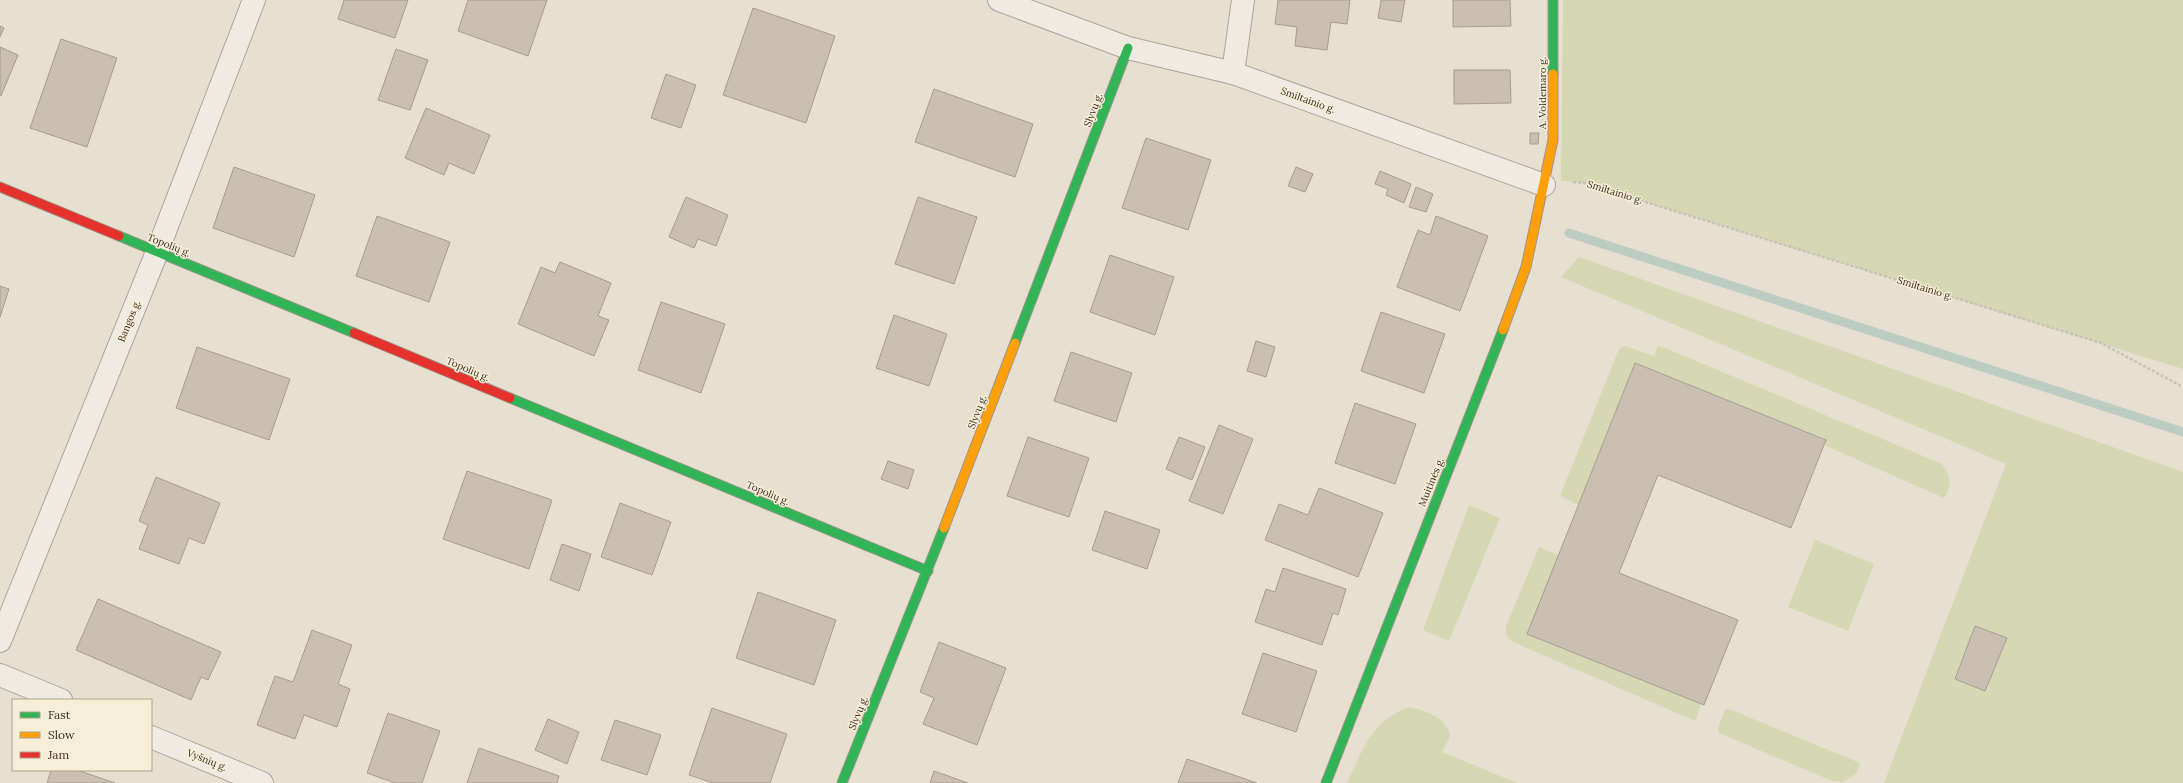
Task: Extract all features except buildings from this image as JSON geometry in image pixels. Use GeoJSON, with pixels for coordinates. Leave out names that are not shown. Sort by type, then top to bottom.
{"type":"FeatureCollection","features":[{"type":"Feature","properties":{"kind":"street","name":"Bangos g."},"geometry":{"type":"LineString","coordinates":[[0,641],[158,252],[254,0]]}},
{"type":"Feature","properties":{"kind":"street","name":"Smiltainio g."},"geometry":{"type":"LineString","coordinates":[[999,0],[1128,48],[1234,73],[1544,186]]}},
{"type":"Feature","properties":{"kind":"street"},"geometry":{"type":"LineString","coordinates":[[1234,73],[1243,0]]}},
{"type":"Feature","properties":{"kind":"street","name":"A. Voldemaro g."},"geometry":{"type":"LineString","coordinates":[[1544,186],[1554,140],[1554,0]]}},
{"type":"Feature","properties":{"kind":"street","name":"Slyvų g."},"geometry":{"type":"LineString","coordinates":[[842,783],[928,571],[1128,48]]}},
{"type":"Feature","properties":{"kind":"street","name":"Muitinės g."},"geometry":{"type":"LineString","coordinates":[[1326,783],[1518,292],[1544,186]]}},
{"type":"Feature","properties":{"kind":"street","name":"Topolių g."},"geometry":{"type":"LineString","coordinates":[[0,187],[928,571]]}},
{"type":"Feature","properties":{"kind":"street"},"geometry":{"type":"LineString","coordinates":[[0,675],[59,699]]}},
{"type":"Feature","properties":{"kind":"street","name":"Vyšnių g."},"geometry":{"type":"LineString","coordinates":[[152,737],[262,783]]}},
{"type":"Feature","properties":{"kind":"path","name":"Smiltainio g."},"geometry":{"type":"LineString","coordinates":[[1544,186],[1561,181],[1584,183],[2101,343],[2183,387]]}},
{"type":"Feature","properties":{"kind":"green space"},"geometry":{"type":"Polygon","coordinates":[[[1563,0],[2183,0],[2183,369],[1584,183],[1561,181],[1563,0]]]}},
{"type":"Feature","properties":{"kind":"green space"},"geometry":{"type":"Polygon","coordinates":[[[1579,257],[2183,472],[2183,783],[1884,783],[2006,464],[1561,277],[1579,257]]]}},
{"type":"Feature","properties":{"kind":"green space"},"geometry":{"type":"Polygon","coordinates":[[[1658,345],[1942,464],[1949,476],[1949,489],[1947,494],[1944,498],[1824,445],[1825,439],[1635,363],[1579,505],[1560,496],[1619,349],[1625,346],[1654,356],[1658,345]]]}},
{"type":"Feature","properties":{"kind":"green space"},"geometry":{"type":"Polygon","coordinates":[[[1469,505],[1500,518],[1449,641],[1423,630],[1469,505]]]}},
{"type":"Feature","properties":{"kind":"green space"},"geometry":{"type":"Polygon","coordinates":[[[1815,540],[1874,564],[1848,631],[1788,607],[1815,540]]]}},
{"type":"Feature","properties":{"kind":"green space"},"geometry":{"type":"Polygon","coordinates":[[[1539,547],[1559,555],[1527,634],[1701,704],[1695,721],[1511,641],[1506,635],[1506,626],[1539,547]]]}},
{"type":"Feature","properties":{"kind":"green space"},"geometry":{"type":"Polygon","coordinates":[[[1409,707],[1429,713],[1445,724],[1450,737],[1442,752],[1517,783],[1347,783],[1364,748],[1377,728],[1385,720],[1409,707]]]}},
{"type":"Feature","properties":{"kind":"green space"},"geometry":{"type":"Polygon","coordinates":[[[1729,709],[1860,763],[1856,774],[1842,782],[1832,781],[1719,733],[1718,728],[1725,710],[1729,709]]]}},
{"type":"Feature","properties":{"kind":"waterway"},"geometry":{"type":"LineString","coordinates":[[1569,233],[2183,432]]}},
{"type":"Feature","properties":{"kind":"traffic: fast"},"geometry":{"type":"LineString","coordinates":[[1553,0],[1553,74]]}},
{"type":"Feature","properties":{"kind":"traffic: fast"},"geometry":{"type":"LineString","coordinates":[[1015,343],[1128,48]]}},
{"type":"Feature","properties":{"kind":"traffic: fast"},"geometry":{"type":"LineString","coordinates":[[119,236],[354,333]]}},
{"type":"Feature","properties":{"kind":"traffic: fast"},"geometry":{"type":"LineString","coordinates":[[1326,783],[1503,330]]}},
{"type":"Feature","properties":{"kind":"traffic: fast"},"geometry":{"type":"LineString","coordinates":[[510,398],[928,571]]}},
{"type":"Feature","properties":{"kind":"traffic: fast"},"geometry":{"type":"LineString","coordinates":[[842,783],[944,528]]}},
{"type":"Feature","properties":{"kind":"traffic: slow"},"geometry":{"type":"LineString","coordinates":[[1503,330],[1526,267],[1553,140],[1553,74]]}},
{"type":"Feature","properties":{"kind":"traffic: slow"},"geometry":{"type":"LineString","coordinates":[[944,528],[1015,343]]}},
{"type":"Feature","properties":{"kind":"traffic: jam"},"geometry":{"type":"LineString","coordinates":[[0,187],[119,236]]}},
{"type":"Feature","properties":{"kind":"traffic: jam"},"geometry":{"type":"LineString","coordinates":[[354,333],[510,398]]}}]}
